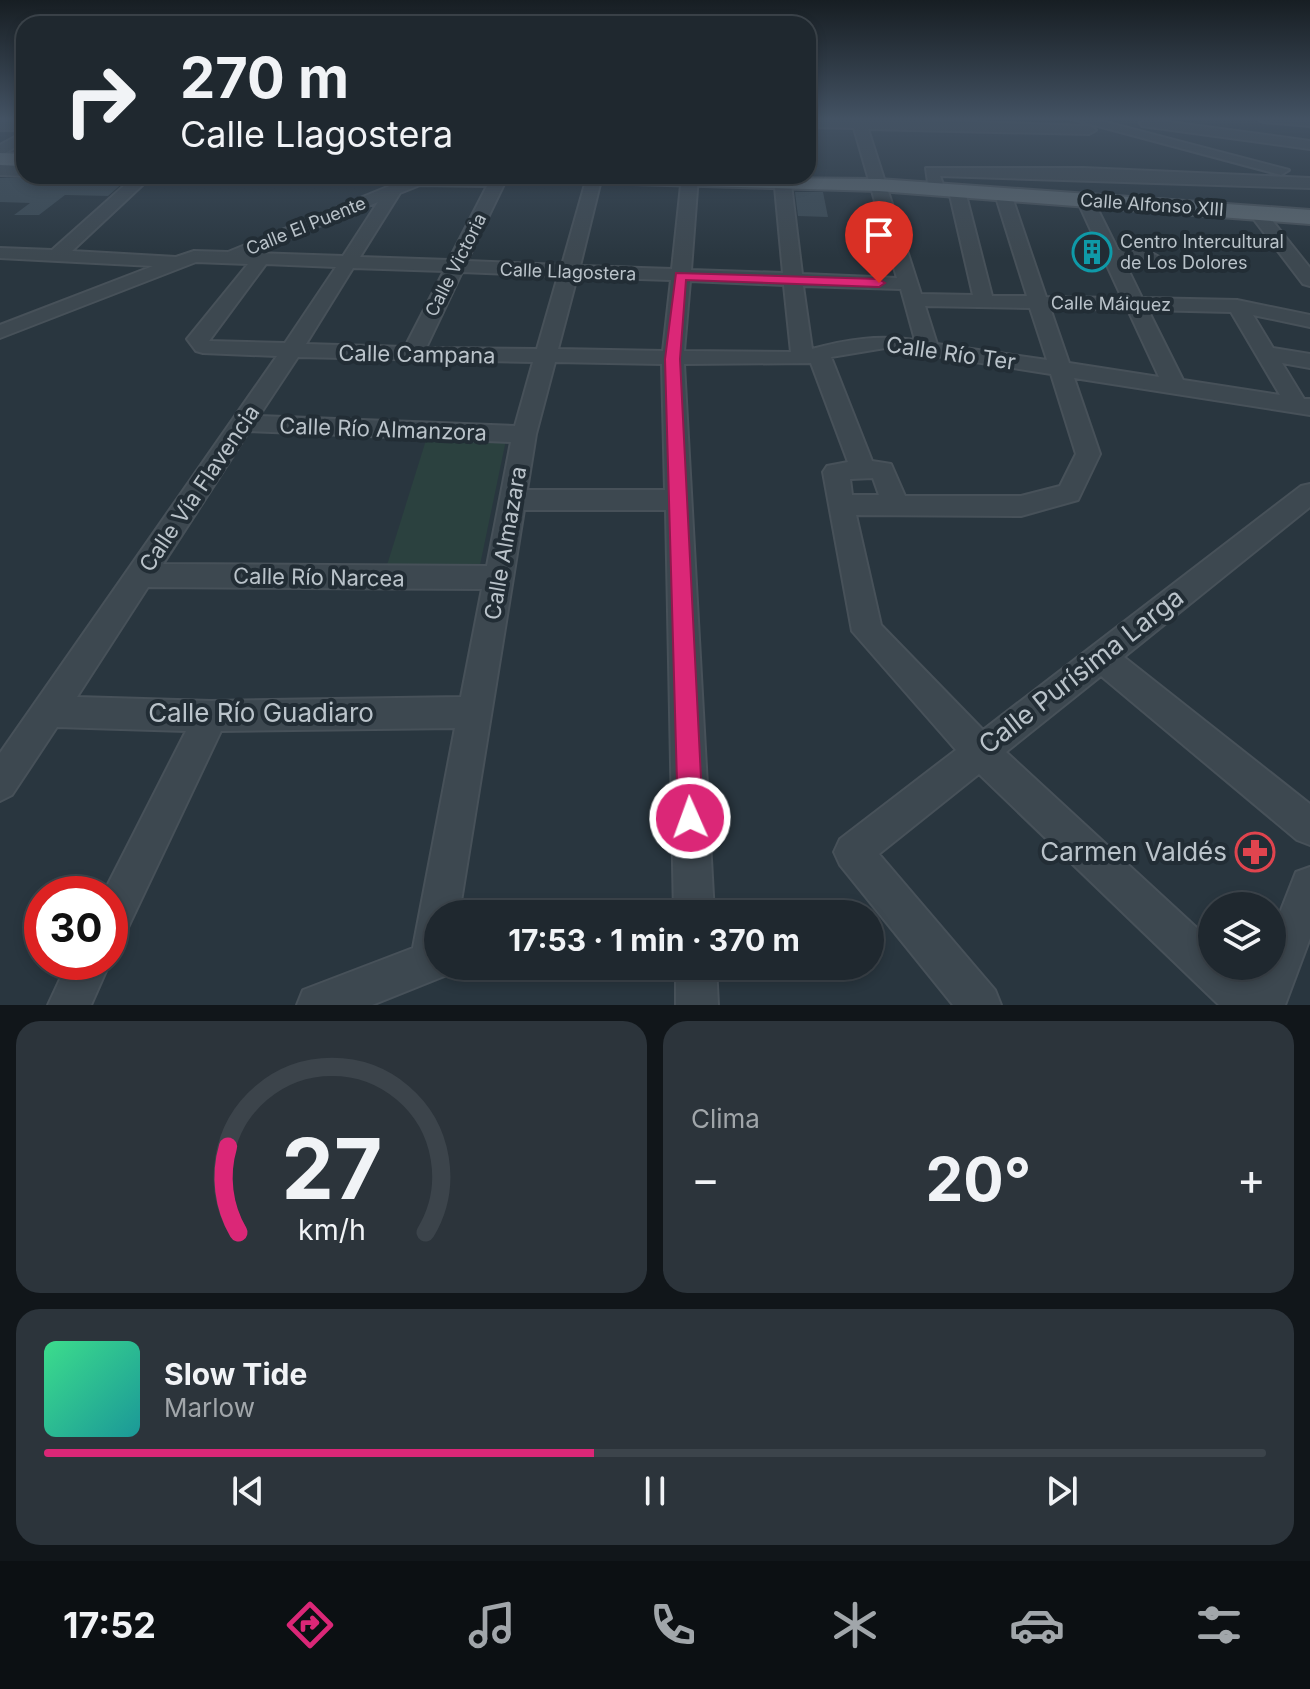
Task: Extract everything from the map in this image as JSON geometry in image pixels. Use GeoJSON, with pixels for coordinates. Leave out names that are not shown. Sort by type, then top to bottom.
{"type":"FeatureCollection","features":[{"type":"Feature","properties":{"kind":"main road","name":"Calle Alfonso XIII"},"geometry":{"type":"LineString","coordinates":[[816,181],[1310,217]]}},
{"type":"Feature","properties":{"kind":"street"},"geometry":{"type":"LineString","coordinates":[[873,165],[928,348]]}},
{"type":"Feature","properties":{"kind":"street"},"geometry":{"type":"LineString","coordinates":[[1022,165],[1038,197]]}},
{"type":"Feature","properties":{"kind":"street"},"geometry":{"type":"LineString","coordinates":[[1162,165],[1171,176]]}},
{"type":"Feature","properties":{"kind":"street"},"geometry":{"type":"LineString","coordinates":[[1260,165],[1285,171],[1306,183]]}},
{"type":"Feature","properties":{"kind":"street"},"geometry":{"type":"LineString","coordinates":[[1284,165],[1285,171]]}},
{"type":"Feature","properties":{"kind":"street"},"geometry":{"type":"LineString","coordinates":[[984,302],[947,190],[931,171],[1171,176],[1306,183]]}},
{"type":"Feature","properties":{"kind":"street"},"geometry":{"type":"LineString","coordinates":[[1137,175],[1159,206]]}},
{"type":"Feature","properties":{"kind":"street"},"geometry":{"type":"LineString","coordinates":[[1237,180],[1310,280]]}},
{"type":"Feature","properties":{"kind":"street"},"geometry":{"type":"LineString","coordinates":[[57,255],[135,184]]}},
{"type":"Feature","properties":{"kind":"street","name":"Calle El Puente"},"geometry":{"type":"LineString","coordinates":[[229,257],[408,184]]}},
{"type":"Feature","properties":{"kind":"street","name":"Calle Victoria"},"geometry":{"type":"LineString","coordinates":[[412,354],[496,184]]}},
{"type":"Feature","properties":{"kind":"street","name":"Calle Almazara"},"geometry":{"type":"LineString","coordinates":[[441,900],[524,434],[593,184]]}},
{"type":"Feature","properties":{"kind":"street"},"geometry":{"type":"LineString","coordinates":[[688,184],[673,359],[693,900]]}},
{"type":"Feature","properties":{"kind":"street"},"geometry":{"type":"LineString","coordinates":[[784,184],[794,280],[810,357],[863,469]]}},
{"type":"Feature","properties":{"kind":"street","name":"Calle Vía Flavencia"},"geometry":{"type":"LineString","coordinates":[[0,783],[291,351],[394,190]]}},
{"type":"Feature","properties":{"kind":"street"},"geometry":{"type":"LineString","coordinates":[[841,505],[1021,506],[1069,493],[1088,454],[1003,194]]}},
{"type":"Feature","properties":{"kind":"street"},"geometry":{"type":"LineString","coordinates":[[1085,200],[1174,385]]}},
{"type":"Feature","properties":{"kind":"street"},"geometry":{"type":"LineString","coordinates":[[0,253],[168,258],[174,263],[0,332]]}},
{"type":"Feature","properties":{"kind":"street"},"geometry":{"type":"LineString","coordinates":[[1110,255],[1150,257]]}},
{"type":"Feature","properties":{"kind":"street","name":"Calle Llagostera"},"geometry":{"type":"LineString","coordinates":[[174,263],[194,256],[262,258],[346,264],[794,280],[909,292]]}},
{"type":"Feature","properties":{"kind":"street","name":"Calle Campana"},"geometry":{"type":"LineString","coordinates":[[262,258],[197,339],[203,347],[544,356]]}},
{"type":"Feature","properties":{"kind":"street","name":"Calle Máiquez"},"geometry":{"type":"LineString","coordinates":[[909,292],[984,302],[1237,306],[1310,321]]}},
{"type":"Feature","properties":{"kind":"street"},"geometry":{"type":"LineString","coordinates":[[1237,306],[1264,353],[1304,406]]}},
{"type":"Feature","properties":{"kind":"street","name":"Calle Río Ter"},"geometry":{"type":"LineString","coordinates":[[544,356],[673,359],[810,357],[850,345],[885,342],[1304,406]]}},
{"type":"Feature","properties":{"kind":"street"},"geometry":{"type":"LineString","coordinates":[[1264,353],[1310,361]]}},
{"type":"Feature","properties":{"kind":"street","name":"Calle Río Almanzora"},"geometry":{"type":"LineString","coordinates":[[242,423],[524,434]]}},
{"type":"Feature","properties":{"kind":"street"},"geometry":{"type":"LineString","coordinates":[[896,505],[882,470],[836,472],[867,631],[979,750],[1249,1005]]}},
{"type":"Feature","properties":{"kind":"street","name":"Calle Purísima Larga"},"geometry":{"type":"LineString","coordinates":[[980,1005],[853,852],[1099,656],[1308,496]]}},
{"type":"Feature","properties":{"kind":"street"},"geometry":{"type":"LineString","coordinates":[[512,500],[678,500]]}},
{"type":"Feature","properties":{"kind":"street","name":"Calle Río Narcea"},"geometry":{"type":"LineString","coordinates":[[140,575],[498,578]]}},
{"type":"Feature","properties":{"kind":"street"},"geometry":{"type":"LineString","coordinates":[[1099,656],[1310,827]]}},
{"type":"Feature","properties":{"kind":"street","name":"Calle Río Guadiaro"},"geometry":{"type":"LineString","coordinates":[[48,711],[211,716],[475,712]]}},
{"type":"Feature","properties":{"kind":"street"},"geometry":{"type":"LineString","coordinates":[[128,885],[211,716]]}},
{"type":"Feature","properties":{"kind":"street"},"geometry":{"type":"LineString","coordinates":[[1264,1005],[1310,886]]}},
{"type":"Feature","properties":{"kind":"street"},"geometry":{"type":"LineString","coordinates":[[318,1005],[424,953]]}},
{"type":"Feature","properties":{"kind":"street"},"geometry":{"type":"LineString","coordinates":[[69,1005],[81,980]]}},
{"type":"Feature","properties":{"kind":"street"},"geometry":{"type":"LineString","coordinates":[[696,980],[697,1005]]}},
{"type":"Feature","properties":{"kind":"green space"},"geometry":{"type":"Polygon","coordinates":[[[426,440],[506,440],[480,565],[387,565],[426,440]]]}},
{"type":"Feature","properties":{"kind":"building"},"geometry":{"type":"Polygon","coordinates":[[[0,178],[16,178],[16,184],[122,184],[108,196],[65,195],[39,215],[14,215],[30,203],[0,202],[0,178]]]}},
{"type":"Feature","properties":{"kind":"building"},"geometry":{"type":"Polygon","coordinates":[[[795,192],[823,192],[828,217],[798,216],[795,192]]]}},
{"type":"Feature","properties":{"kind":"place","name":"Centro Intercultural de Los Dolores"},"geometry":{"type":"Point","coordinates":[1092,252]}},
{"type":"Feature","properties":{"kind":"place","name":"Carmen Valdés"},"geometry":{"type":"Point","coordinates":[1255,852]}},
{"type":"Feature","properties":{"kind":"route"},"geometry":{"type":"LineString","coordinates":[[690,818],[673,359],[680,276],[879,283]]}}]}
